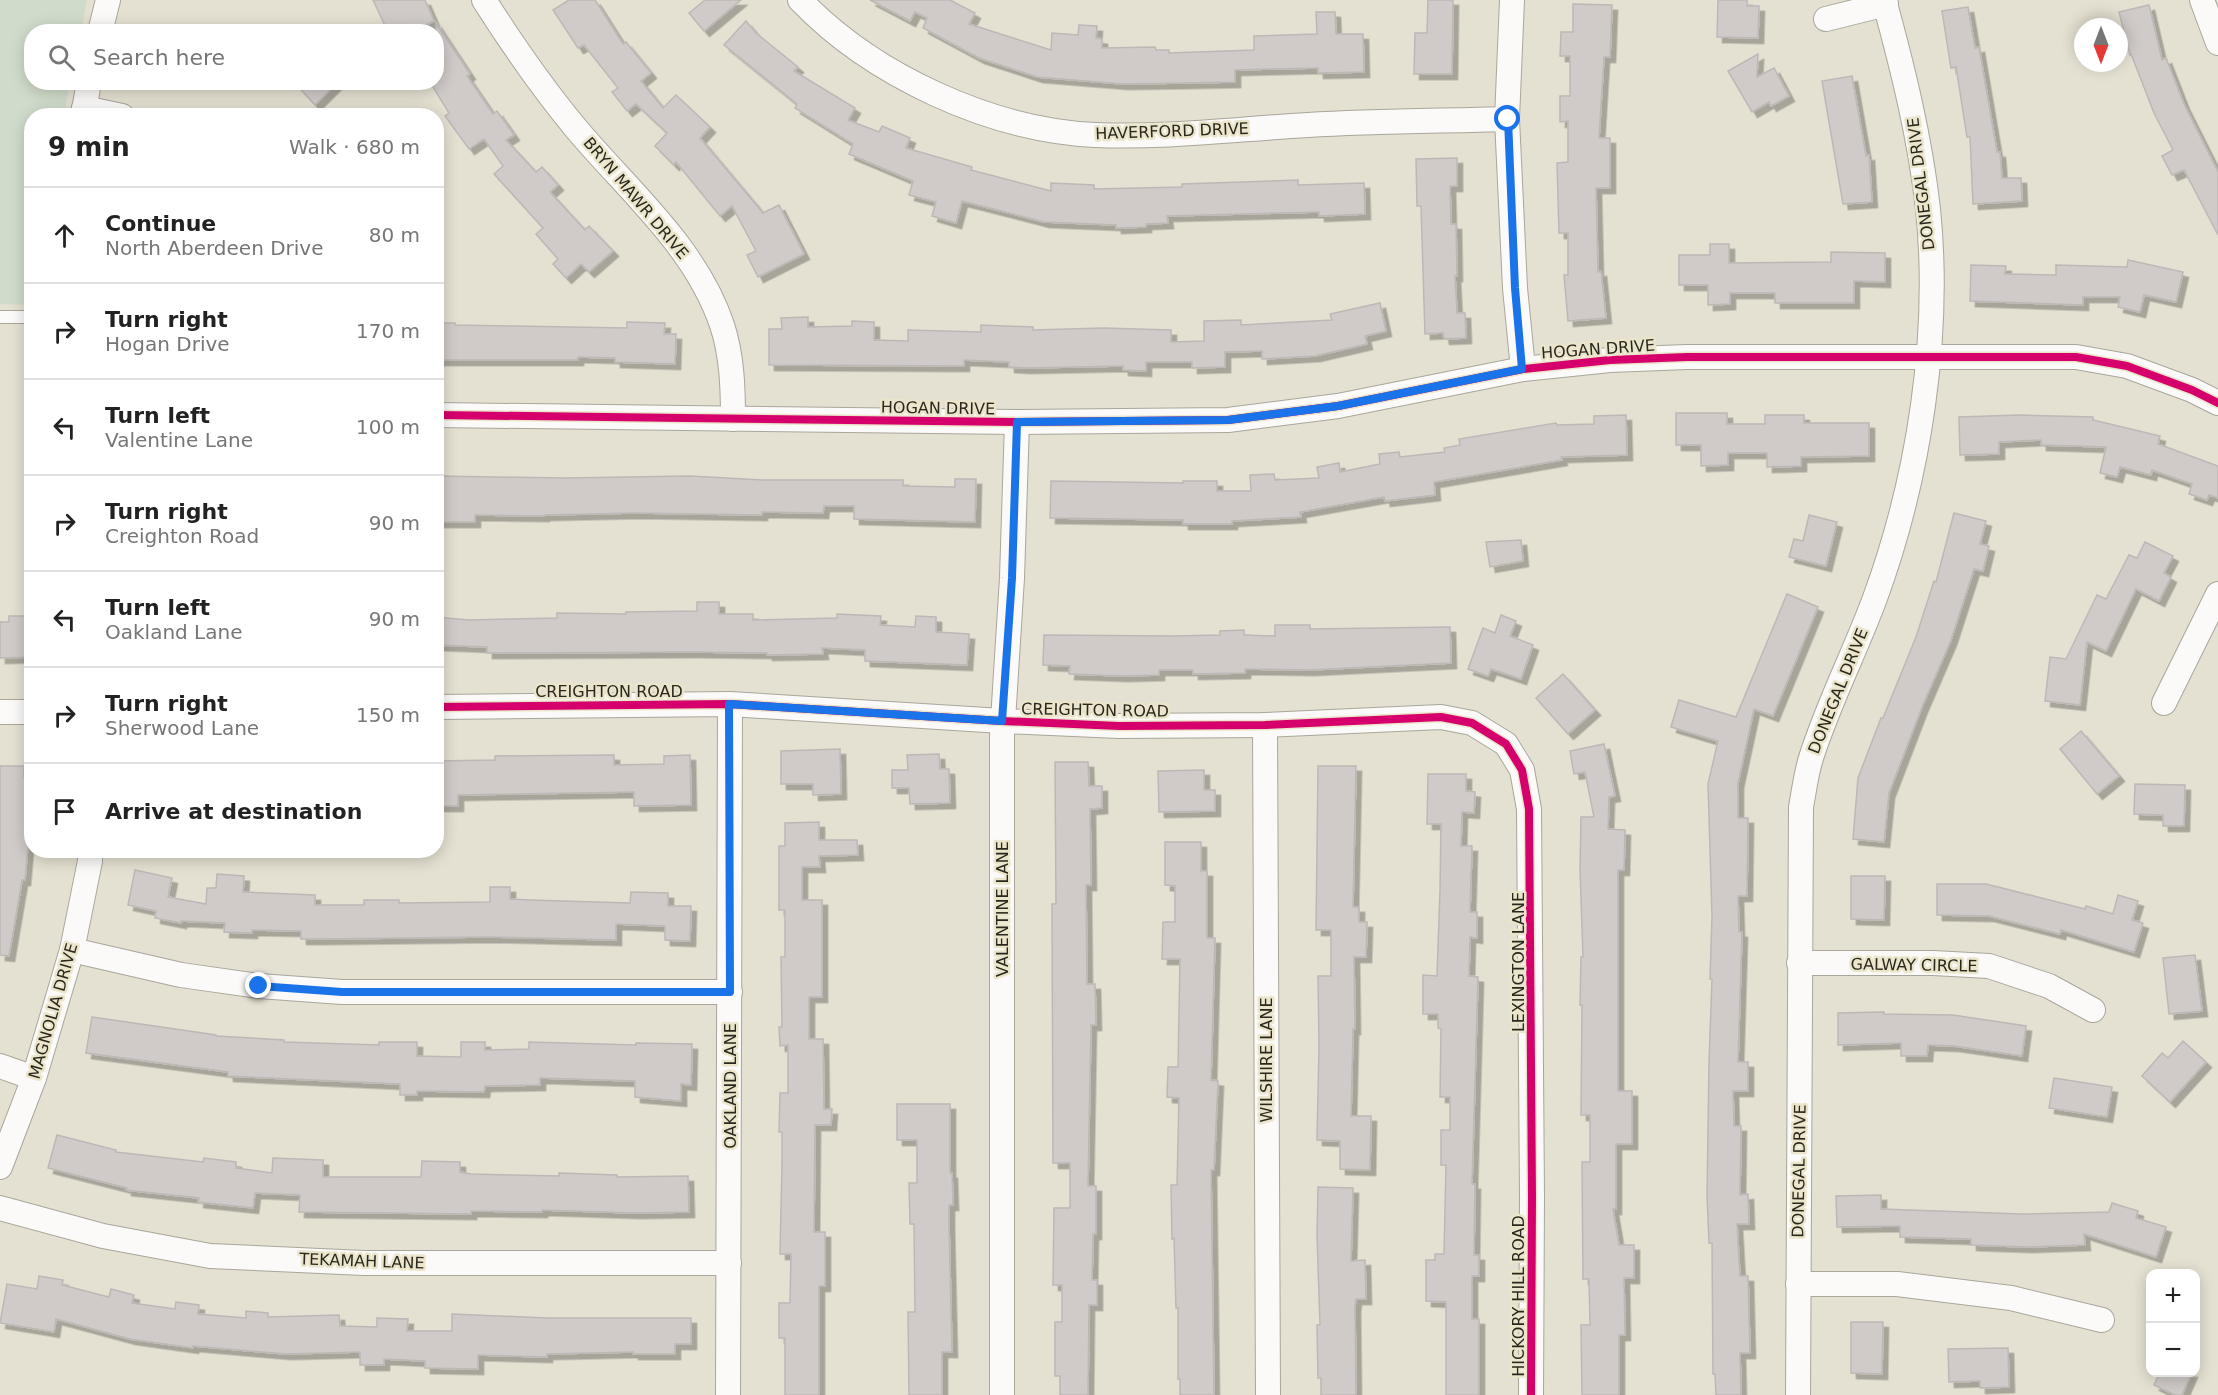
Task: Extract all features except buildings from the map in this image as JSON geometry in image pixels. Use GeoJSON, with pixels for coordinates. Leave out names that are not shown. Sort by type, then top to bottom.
{"type":"FeatureCollection","features":[{"type":"Feature","properties":{"kind":"street"},"geometry":{"type":"LineString","coordinates":[[102,24],[108,0]]}},
{"type":"Feature","properties":{"kind":"street","name":"BRYN MAWR DRIVE"},"geometry":{"type":"LineString","coordinates":[[484,0],[517,52],[574,127],[672,237],[704,283],[717,311],[727,346],[732,376],[733,419]]}},
{"type":"Feature","properties":{"kind":"street","name":"HAVERFORD DRIVE"},"geometry":{"type":"LineString","coordinates":[[800,0],[860,51],[927,90],[972,108],[1011,120],[1053,129],[1093,135],[1141,135],[1321,124],[1508,119]]}},
{"type":"Feature","properties":{"kind":"street"},"geometry":{"type":"LineString","coordinates":[[1512,0],[1508,119],[1515,288],[1522,369]]}},
{"type":"Feature","properties":{"kind":"street"},"geometry":{"type":"LineString","coordinates":[[2202,0],[2218,44]]}},
{"type":"Feature","properties":{"kind":"street"},"geometry":{"type":"LineString","coordinates":[[1826,19],[1885,2]]}},
{"type":"Feature","properties":{"kind":"street","name":"DONEGAL DRIVE"},"geometry":{"type":"LineString","coordinates":[[1798,1395],[1801,807],[1810,760],[1875,598],[1896,531],[1921,415],[1932,289],[1928,209],[1911,99],[1885,2]]}},
{"type":"Feature","properties":{"kind":"street"},"geometry":{"type":"LineString","coordinates":[[84,108],[87,90]]}},
{"type":"Feature","properties":{"kind":"street","name":"HOGAN DRIVE"},"geometry":{"type":"LineString","coordinates":[[444,415],[1017,422],[1228,420],[1338,406],[1522,369],[1610,360],[1676,358],[2076,357],[2127,366],[2192,390],[2218,403]]}},
{"type":"Feature","properties":{"kind":"street","name":"VALENTINE LANE"},"geometry":{"type":"LineString","coordinates":[[1002,1395],[1002,721],[1012,578],[1017,422]]}},
{"type":"Feature","properties":{"kind":"street"},"geometry":{"type":"LineString","coordinates":[[2164,703],[2218,594]]}},
{"type":"Feature","properties":{"kind":"street","name":"CREIGHTON ROAD"},"geometry":{"type":"LineString","coordinates":[[444,707],[729,704],[1119,726],[1265,725],[1441,717],[1472,723],[1496,738]]}},
{"type":"Feature","properties":{"kind":"street","name":"OAKLAND LANE"},"geometry":{"type":"LineString","coordinates":[[728,1395],[729,704]]}},
{"type":"Feature","properties":{"kind":"street"},"geometry":{"type":"LineString","coordinates":[[0,712],[24,712]]}},
{"type":"Feature","properties":{"kind":"street","name":"WILSHIRE LANE"},"geometry":{"type":"LineString","coordinates":[[1265,725],[1268,1395]]}},
{"type":"Feature","properties":{"kind":"street","name":"LEXINGTON LANE"},"geometry":{"type":"LineString","coordinates":[[1496,738],[1506,744],[1522,770],[1529,809],[1532,1197]]}},
{"type":"Feature","properties":{"kind":"street","name":"MAGNOLIA DRIVE"},"geometry":{"type":"LineString","coordinates":[[0,1167],[34,1078],[72,950],[89,858]]}},
{"type":"Feature","properties":{"kind":"street"},"geometry":{"type":"LineString","coordinates":[[72,950],[181,975],[259,986],[330,991],[730,992]]}},
{"type":"Feature","properties":{"kind":"street","name":"GALWAY CIRCLE"},"geometry":{"type":"LineString","coordinates":[[1799,963],[1932,963],[1989,966],[2049,986],[2092,1010]]}},
{"type":"Feature","properties":{"kind":"street"},"geometry":{"type":"LineString","coordinates":[[0,1066],[34,1078]]}},
{"type":"Feature","properties":{"kind":"street","name":"HICKORY HILL ROAD"},"geometry":{"type":"LineString","coordinates":[[1532,1197],[1532,1395]]}},
{"type":"Feature","properties":{"kind":"street","name":"TEKAMAH LANE"},"geometry":{"type":"LineString","coordinates":[[0,1208],[103,1236],[210,1256],[364,1263],[729,1263]]}},
{"type":"Feature","properties":{"kind":"street"},"geometry":{"type":"LineString","coordinates":[[1798,1284],[1897,1284],[2011,1298],[2102,1320]]}},
{"type":"Feature","properties":{"kind":"lane"},"geometry":{"type":"LineString","coordinates":[[0,317],[24,317]]}},
{"type":"Feature","properties":{"kind":"green space"},"geometry":{"type":"Polygon","coordinates":[[[0,0],[87,0],[82,24],[24,24],[24,90],[69,90],[65,108],[24,108],[24,305],[0,304],[0,0]]]}},
{"type":"Feature","properties":{"kind":"cycle path"},"geometry":{"type":"LineString","coordinates":[[444,415],[1017,422],[1228,420],[1338,406],[1523,369],[1610,360],[1687,357],[2076,357],[2127,366],[2192,390],[2218,403]]}},
{"type":"Feature","properties":{"kind":"cycle path"},"geometry":{"type":"LineString","coordinates":[[444,707],[730,704],[1119,726],[1265,725],[1441,717],[1472,723],[1506,744],[1522,770],[1529,809],[1531,1395]]}},
{"type":"Feature","properties":{"kind":"route"},"geometry":{"type":"LineString","coordinates":[[259,986],[342,992],[730,992],[729,704],[1002,721],[1012,578],[1017,422],[1228,420],[1338,406],[1522,369],[1515,288],[1508,119]]}}]}
